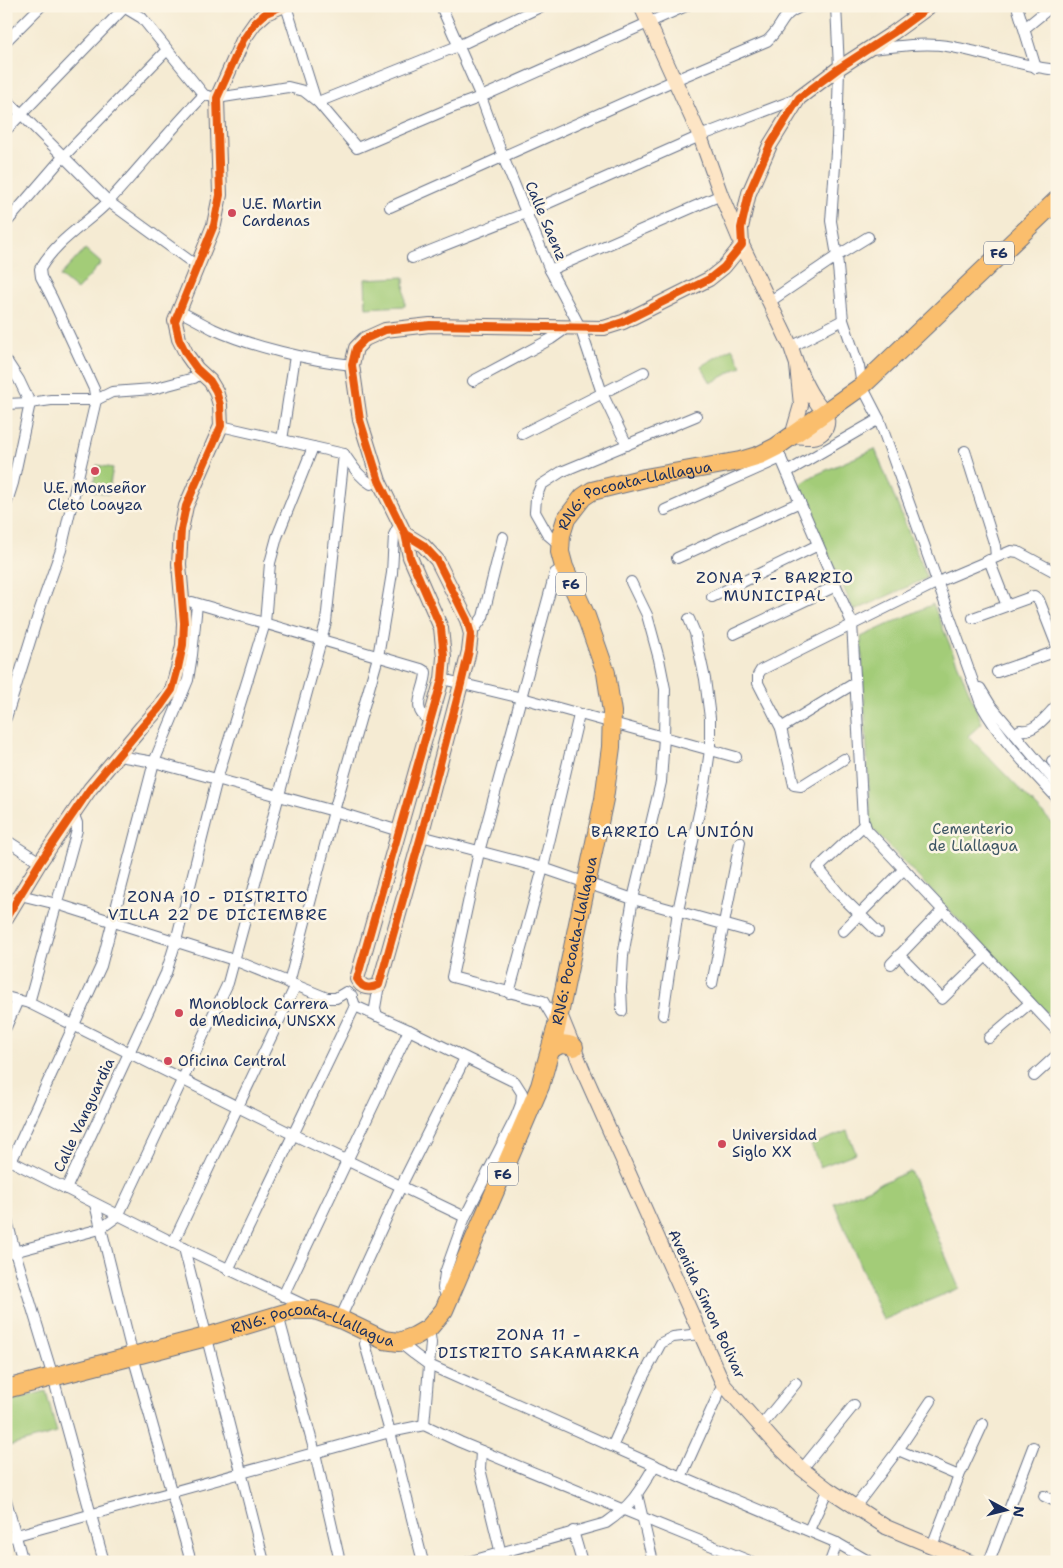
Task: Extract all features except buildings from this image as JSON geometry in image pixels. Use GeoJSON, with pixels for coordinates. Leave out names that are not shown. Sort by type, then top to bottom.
{"type":"FeatureCollection","features":[{"type":"Feature","properties":{"kind":"highway","name":"RN6: Pocoata-Llallagua"},"geometry":{"type":"LineString","coordinates":[[6,1389],[206,1337],[295,1310],[315,1310],[340,1319],[384,1340],[399,1342],[429,1328],[444,1310],[534,1102],[551,1050],[604,799],[613,723],[606,673],[586,616],[564,567],[561,535],[566,519],[582,497],[592,491],[645,478],[779,453],[802,426],[862,386],[1057,200]]}},
{"type":"Feature","properties":{"kind":"highway"},"geometry":{"type":"LineString","coordinates":[[551,1050],[556,1045],[563,1043],[574,1047]]}},
{"type":"Feature","properties":{"kind":"street"},"geometry":{"type":"LineString","coordinates":[[6,41],[41,6]]}},
{"type":"Feature","properties":{"kind":"street"},"geometry":{"type":"LineString","coordinates":[[136,6],[142,18],[167,50],[211,97]]}},
{"type":"Feature","properties":{"kind":"street"},"geometry":{"type":"LineString","coordinates":[[6,918],[73,812],[172,690],[178,668],[184,623],[180,564],[181,530],[186,506],[221,426],[220,405],[216,391],[210,381],[187,355],[179,339],[175,321],[214,225],[220,195],[211,97],[243,40],[255,23],[268,10],[282,6]]}},
{"type":"Feature","properties":{"kind":"street"},"geometry":{"type":"LineString","coordinates":[[286,6],[316,100]]}},
{"type":"Feature","properties":{"kind":"street","name":"Calle Saenz"},"geometry":{"type":"LineString","coordinates":[[441,6],[481,97],[503,157],[574,327],[627,445]]}},
{"type":"Feature","properties":{"kind":"street"},"geometry":{"type":"LineString","coordinates":[[316,100],[458,46],[542,6]]}},
{"type":"Feature","properties":{"kind":"street"},"geometry":{"type":"LineString","coordinates":[[641,6],[700,136],[721,196],[742,245],[791,347],[797,366],[802,426]]}},
{"type":"Feature","properties":{"kind":"street"},"geometry":{"type":"LineString","coordinates":[[6,718],[40,609],[61,550],[96,400],[94,389],[41,278],[40,269],[59,243],[108,202],[183,116],[211,97],[288,86],[304,91],[316,100],[357,148],[481,97],[686,6]]}},
{"type":"Feature","properties":{"kind":"street"},"geometry":{"type":"LineString","coordinates":[[390,207],[675,80],[767,42],[776,34],[786,16],[793,9],[804,6]]}},
{"type":"Feature","properties":{"kind":"street"},"geometry":{"type":"LineString","coordinates":[[836,6],[839,68],[832,221],[843,320],[859,367],[862,386],[879,419],[981,704],[1005,741],[1057,798]]}},
{"type":"Feature","properties":{"kind":"street"},"geometry":{"type":"LineString","coordinates":[[1017,6],[1036,68]]}},
{"type":"Feature","properties":{"kind":"street"},"geometry":{"type":"LineString","coordinates":[[1025,28],[1052,6]]}},
{"type":"Feature","properties":{"kind":"street"},"geometry":{"type":"LineString","coordinates":[[6,130],[123,7],[142,18]]}},
{"type":"Feature","properties":{"kind":"street"},"geometry":{"type":"LineString","coordinates":[[412,258],[526,213],[700,136],[799,98],[923,8]]}},
{"type":"Feature","properties":{"kind":"street"},"geometry":{"type":"LineString","coordinates":[[869,49],[904,46],[946,46],[1036,68],[1057,70]]}},
{"type":"Feature","properties":{"kind":"street"},"geometry":{"type":"LineString","coordinates":[[6,223],[63,157],[167,50]]}},
{"type":"Feature","properties":{"kind":"street"},"geometry":{"type":"LineString","coordinates":[[228,1270],[294,1135],[354,1001],[357,979],[442,679],[444,657],[441,628],[410,557],[403,529],[379,481],[360,420],[352,365],[356,348],[365,339],[385,330],[430,325],[604,328],[622,322],[709,279],[724,267],[742,245],[741,228],[748,193],[770,145],[799,98]]}},
{"type":"Feature","properties":{"kind":"street"},"geometry":{"type":"LineString","coordinates":[[6,99],[108,202],[197,266]]}},
{"type":"Feature","properties":{"kind":"street"},"geometry":{"type":"LineString","coordinates":[[550,270],[721,196]]}},
{"type":"Feature","properties":{"kind":"street"},"geometry":{"type":"LineString","coordinates":[[769,302],[868,237]]}},
{"type":"Feature","properties":{"kind":"street"},"geometry":{"type":"LineString","coordinates":[[179,311],[214,329],[242,340],[296,356],[352,365]]}},
{"type":"Feature","properties":{"kind":"street"},"geometry":{"type":"LineString","coordinates":[[791,347],[843,320]]}},
{"type":"Feature","properties":{"kind":"street"},"geometry":{"type":"LineString","coordinates":[[473,380],[574,327]]}},
{"type":"Feature","properties":{"kind":"street"},"geometry":{"type":"LineString","coordinates":[[282,440],[296,356]]}},
{"type":"Feature","properties":{"kind":"street"},"geometry":{"type":"LineString","coordinates":[[6,360],[19,380],[30,403],[13,483],[6,505]]}},
{"type":"Feature","properties":{"kind":"street"},"geometry":{"type":"LineString","coordinates":[[797,366],[826,410]]}},
{"type":"Feature","properties":{"kind":"street"},"geometry":{"type":"LineString","coordinates":[[522,434],[644,372]]}},
{"type":"Feature","properties":{"kind":"street"},"geometry":{"type":"LineString","coordinates":[[6,404],[50,400],[96,400],[112,392],[153,390],[194,378],[201,373]]}},
{"type":"Feature","properties":{"kind":"street"},"geometry":{"type":"LineString","coordinates":[[561,546],[548,535],[535,512],[536,498],[541,485],[561,472],[696,416]]}},
{"type":"Feature","properties":{"kind":"street"},"geometry":{"type":"LineString","coordinates":[[787,472],[879,419]]}},
{"type":"Feature","properties":{"kind":"street"},"geometry":{"type":"LineString","coordinates":[[221,426],[344,454],[354,470],[366,481],[370,484],[379,481]]}},
{"type":"Feature","properties":{"kind":"street","name":"Calle Vanguardia"},"geometry":{"type":"LineString","coordinates":[[66,1189],[166,973],[176,941],[217,779],[265,623],[270,563],[277,537],[313,447]]}},
{"type":"Feature","properties":{"kind":"street"},"geometry":{"type":"LineString","coordinates":[[965,452],[995,546],[992,559],[1006,606]]}},
{"type":"Feature","properties":{"kind":"street"},"geometry":{"type":"LineString","coordinates":[[665,510],[779,453],[852,623],[863,820],[867,830],[1057,1031]]}},
{"type":"Feature","properties":{"kind":"street"},"geometry":{"type":"LineString","coordinates":[[11,1253],[100,1229],[118,1216],[228,983],[322,641],[326,622],[344,454]]}},
{"type":"Feature","properties":{"kind":"street"},"geometry":{"type":"LineString","coordinates":[[677,558],[800,502]]}},
{"type":"Feature","properties":{"kind":"street"},"geometry":{"type":"LineString","coordinates":[[377,1016],[375,1008],[379,985],[461,684],[469,651],[470,634],[467,620],[437,560],[423,545],[403,529]]}},
{"type":"Feature","properties":{"kind":"street"},"geometry":{"type":"LineString","coordinates":[[173,1243],[292,985],[334,811],[378,657],[392,573],[394,535],[403,529]]}},
{"type":"Feature","properties":{"kind":"street"},"geometry":{"type":"LineString","coordinates":[[470,634],[483,617],[504,537]]}},
{"type":"Feature","properties":{"kind":"street"},"geometry":{"type":"LineString","coordinates":[[712,597],[818,545]]}},
{"type":"Feature","properties":{"kind":"street"},"geometry":{"type":"LineString","coordinates":[[844,759],[801,786],[794,785],[781,728],[758,683],[758,675],[761,670],[852,623],[938,582],[1011,551],[1018,552],[1057,573]]}},
{"type":"Feature","properties":{"kind":"street"},"geometry":{"type":"LineString","coordinates":[[558,1018],[543,1001],[452,977],[479,852],[555,573],[564,567]]}},
{"type":"Feature","properties":{"kind":"street"},"geometry":{"type":"LineString","coordinates":[[622,1011],[620,988],[622,956],[633,899],[661,782],[664,737],[665,688],[648,615],[632,582]]}},
{"type":"Feature","properties":{"kind":"street"},"geometry":{"type":"LineString","coordinates":[[734,634],[836,586]]}},
{"type":"Feature","properties":{"kind":"street"},"geometry":{"type":"LineString","coordinates":[[973,618],[1034,596],[1039,600],[1057,646]]}},
{"type":"Feature","properties":{"kind":"street"},"geometry":{"type":"LineString","coordinates":[[182,600],[421,669],[426,672],[426,680],[419,704],[419,712],[422,717],[430,720]]}},
{"type":"Feature","properties":{"kind":"street"},"geometry":{"type":"LineString","coordinates":[[197,604],[188,680],[154,762],[101,966],[8,1160],[228,1270],[315,1310]]}},
{"type":"Feature","properties":{"kind":"street"},"geometry":{"type":"LineString","coordinates":[[663,1015],[678,911],[705,786],[710,750],[710,718],[706,679],[695,633],[689,619]]}},
{"type":"Feature","properties":{"kind":"street"},"geometry":{"type":"LineString","coordinates":[[997,672],[1057,651]]}},
{"type":"Feature","properties":{"kind":"street"},"geometry":{"type":"LineString","coordinates":[[971,672],[991,706],[1057,784]]}},
{"type":"Feature","properties":{"kind":"street"},"geometry":{"type":"LineString","coordinates":[[442,679],[522,698],[736,757]]}},
{"type":"Feature","properties":{"kind":"street"},"geometry":{"type":"LineString","coordinates":[[781,728],[855,682]]}},
{"type":"Feature","properties":{"kind":"street"},"geometry":{"type":"LineString","coordinates":[[1020,730],[1032,729],[1057,705]]}},
{"type":"Feature","properties":{"kind":"street"},"geometry":{"type":"LineString","coordinates":[[509,993],[543,868],[579,715]]}},
{"type":"Feature","properties":{"kind":"street"},"geometry":{"type":"LineString","coordinates":[[119,756],[154,762],[334,811],[398,831]]}},
{"type":"Feature","properties":{"kind":"street"},"geometry":{"type":"LineString","coordinates":[[29,1003],[77,830],[77,823],[73,812]]}},
{"type":"Feature","properties":{"kind":"street"},"geometry":{"type":"LineString","coordinates":[[865,824],[818,868],[859,915],[878,932]]}},
{"type":"Feature","properties":{"kind":"street"},"geometry":{"type":"LineString","coordinates":[[421,836],[543,868],[633,899],[748,931]]}},
{"type":"Feature","properties":{"kind":"street"},"geometry":{"type":"LineString","coordinates":[[6,840],[40,862]]}},
{"type":"Feature","properties":{"kind":"street"},"geometry":{"type":"LineString","coordinates":[[712,984],[740,842]]}},
{"type":"Feature","properties":{"kind":"street"},"geometry":{"type":"LineString","coordinates":[[843,931],[904,869]]}},
{"type":"Feature","properties":{"kind":"street"},"geometry":{"type":"LineString","coordinates":[[20,895],[56,904],[234,960],[327,998],[336,998],[346,992],[354,1001],[377,1016],[515,1082],[522,1093],[521,1104],[464,1217],[445,1273],[443,1288],[448,1300]]}},
{"type":"Feature","properties":{"kind":"street"},"geometry":{"type":"LineString","coordinates":[[891,964],[943,910]]}},
{"type":"Feature","properties":{"kind":"street"},"geometry":{"type":"LineString","coordinates":[[899,955],[942,999],[986,956]]}},
{"type":"Feature","properties":{"kind":"street"},"geometry":{"type":"LineString","coordinates":[[357,979],[360,985],[366,988],[379,985]]}},
{"type":"Feature","properties":{"kind":"street"},"geometry":{"type":"LineString","coordinates":[[6,997],[29,1003],[464,1217]]}},
{"type":"Feature","properties":{"kind":"street"},"geometry":{"type":"LineString","coordinates":[[6,1027],[18,1000]]}},
{"type":"Feature","properties":{"kind":"street"},"geometry":{"type":"LineString","coordinates":[[989,1038],[1030,1003]]}},
{"type":"Feature","properties":{"kind":"street","name":"Avenida Simon Bolivar"},"geometry":{"type":"LineString","coordinates":[[558,1018],[574,1047],[723,1384],[760,1426],[802,1468],[828,1489],[886,1527],[970,1562]]}},
{"type":"Feature","properties":{"kind":"street"},"geometry":{"type":"LineString","coordinates":[[284,1296],[409,1030]]}},
{"type":"Feature","properties":{"kind":"street"},"geometry":{"type":"LineString","coordinates":[[1034,1076],[1057,1055]]}},
{"type":"Feature","properties":{"kind":"street"},"geometry":{"type":"LineString","coordinates":[[340,1319],[401,1186],[466,1058]]}},
{"type":"Feature","properties":{"kind":"street"},"geometry":{"type":"LineString","coordinates":[[95,1204],[133,1356],[173,1492],[191,1562]]}},
{"type":"Feature","properties":{"kind":"street"},"geometry":{"type":"LineString","coordinates":[[6,1216],[11,1253],[53,1377],[104,1562]]}},
{"type":"Feature","properties":{"kind":"street"},"geometry":{"type":"LineString","coordinates":[[184,1248],[264,1562]]}},
{"type":"Feature","properties":{"kind":"street"},"geometry":{"type":"LineString","coordinates":[[278,1315],[315,1453],[340,1562]]}},
{"type":"Feature","properties":{"kind":"street"},"geometry":{"type":"LineString","coordinates":[[424,1424],[431,1343],[429,1328]]}},
{"type":"Feature","properties":{"kind":"street"},"geometry":{"type":"LineString","coordinates":[[368,1334],[366,1344],[423,1562]]}},
{"type":"Feature","properties":{"kind":"street"},"geometry":{"type":"LineString","coordinates":[[613,1445],[642,1379],[661,1344],[672,1337],[700,1334]]}},
{"type":"Feature","properties":{"kind":"street"},"geometry":{"type":"LineString","coordinates":[[399,1342],[429,1364],[681,1477],[809,1530],[870,1562]]}},
{"type":"Feature","properties":{"kind":"street"},"geometry":{"type":"LineString","coordinates":[[760,1426],[796,1382]]}},
{"type":"Feature","properties":{"kind":"street"},"geometry":{"type":"LineString","coordinates":[[681,1477],[723,1384]]}},
{"type":"Feature","properties":{"kind":"street"},"geometry":{"type":"LineString","coordinates":[[855,1507],[898,1450],[931,1401]]}},
{"type":"Feature","properties":{"kind":"street"},"geometry":{"type":"LineString","coordinates":[[802,1468],[854,1405]]}},
{"type":"Feature","properties":{"kind":"street"},"geometry":{"type":"LineString","coordinates":[[11,1537],[424,1424],[481,1450],[752,1562]]}},
{"type":"Feature","properties":{"kind":"street"},"geometry":{"type":"LineString","coordinates":[[932,1546],[983,1424]]}},
{"type":"Feature","properties":{"kind":"street"},"geometry":{"type":"LineString","coordinates":[[989,1562],[1033,1447]]}},
{"type":"Feature","properties":{"kind":"street"},"geometry":{"type":"LineString","coordinates":[[481,1450],[480,1468],[502,1558]]}},
{"type":"Feature","properties":{"kind":"street"},"geometry":{"type":"LineString","coordinates":[[898,1450],[960,1476]]}},
{"type":"Feature","properties":{"kind":"street"},"geometry":{"type":"LineString","coordinates":[[468,1562],[502,1558],[574,1531],[606,1523],[624,1510],[638,1494],[654,1465]]}},
{"type":"Feature","properties":{"kind":"street"},"geometry":{"type":"LineString","coordinates":[[809,1530],[828,1489]]}},
{"type":"Feature","properties":{"kind":"street"},"geometry":{"type":"LineString","coordinates":[[638,1494],[653,1562]]}},
{"type":"Feature","properties":{"kind":"street"},"geometry":{"type":"LineString","coordinates":[[1044,1496],[1057,1502]]}},
{"type":"Feature","properties":{"kind":"street"},"geometry":{"type":"LineString","coordinates":[[6,1500],[11,1537],[23,1562]]}},
{"type":"Feature","properties":{"kind":"street"},"geometry":{"type":"LineString","coordinates":[[574,1531],[582,1562]]}},
{"type":"Feature","properties":{"kind":"street"},"geometry":{"type":"LineString","coordinates":[[830,1562],[837,1543]]}},
{"type":"Feature","properties":{"kind":"green space"},"geometry":{"type":"Polygon","coordinates":[[[85,249],[101,263],[77,290],[60,276],[85,249]]]}},
{"type":"Feature","properties":{"kind":"green space"},"geometry":{"type":"Polygon","coordinates":[[[404,277],[405,306],[366,308],[365,279],[404,277]]]}},
{"type":"Feature","properties":{"kind":"green space"},"geometry":{"type":"Polygon","coordinates":[[[732,348],[742,366],[711,383],[701,366],[732,348]]]}},
{"type":"Feature","properties":{"kind":"green space"},"geometry":{"type":"Polygon","coordinates":[[[875,449],[927,578],[854,611],[798,486],[813,476],[875,449]]]}},
{"type":"Feature","properties":{"kind":"green space"},"geometry":{"type":"Polygon","coordinates":[[[97,465],[113,468],[108,494],[92,491],[97,465]]]}},
{"type":"Feature","properties":{"kind":"green space","name":"Cementerio de Llallagua"},"geometry":{"type":"Polygon","coordinates":[[[933,604],[982,723],[968,736],[1057,828],[1057,1024],[871,827],[861,637],[933,604]]]}},
{"type":"Feature","properties":{"kind":"green space"},"geometry":{"type":"Polygon","coordinates":[[[847,1131],[856,1153],[820,1167],[811,1145],[847,1131]]]}},
{"type":"Feature","properties":{"kind":"green space"},"geometry":{"type":"Polygon","coordinates":[[[910,1171],[959,1288],[883,1320],[834,1203],[910,1171]]]}},
{"type":"Feature","properties":{"kind":"green space"},"geometry":{"type":"Polygon","coordinates":[[[46,1391],[57,1433],[6,1447],[6,1402],[46,1391]]]}},
{"type":"Feature","properties":{"kind":"cycle path"},"geometry":{"type":"LineString","coordinates":[[6,918],[40,862],[90,789],[160,707],[172,690],[183,645],[184,623],[179,564],[181,530],[186,506],[221,426],[220,405],[216,391],[210,381],[197,369],[187,355],[179,339],[175,321],[214,225],[220,195],[217,98],[243,40],[255,23],[266,13],[282,6]]}},
{"type":"Feature","properties":{"kind":"cycle path"},"geometry":{"type":"LineString","coordinates":[[405,534],[423,545],[437,560],[467,620],[471,634],[461,684],[379,985],[369,987],[361,985],[357,979],[442,679],[444,657],[441,628],[410,557],[405,534],[379,481],[360,420],[352,365],[356,348],[365,339],[385,330],[430,325],[604,328],[623,322],[709,279],[724,267],[742,245],[741,228],[749,193],[770,145],[799,98],[839,68],[930,6]]}},
{"type":"Feature","properties":{"kind":"place","name":"U.E. Martin Cardenas"},"geometry":{"type":"Point","coordinates":[232,213]}},
{"type":"Feature","properties":{"kind":"place","name":"U.E. Monseñor Cleto Loayza"},"geometry":{"type":"Point","coordinates":[95,471]}},
{"type":"Feature","properties":{"kind":"place","name":"Monoblock Carrera de Medicina, UNSXX"},"geometry":{"type":"Point","coordinates":[179,1013]}},
{"type":"Feature","properties":{"kind":"place","name":"Oficina Central"},"geometry":{"type":"Point","coordinates":[168,1061]}},
{"type":"Feature","properties":{"kind":"place","name":"Universidad Siglo XX"},"geometry":{"type":"Point","coordinates":[722,1144]}},
{"type":"Feature","properties":{"kind":"district","name":"ZONA 7 - BARRIO MUNICIPAL"},"geometry":{"type":"Point","coordinates":[775,586]}},
{"type":"Feature","properties":{"kind":"district","name":"BARRIO LA UNIÓN"},"geometry":{"type":"Point","coordinates":[673,831]}},
{"type":"Feature","properties":{"kind":"district","name":"ZONA 10 - DISTRITO VILLA 22 DE DICIEMBRE"},"geometry":{"type":"Point","coordinates":[218,905]}},
{"type":"Feature","properties":{"kind":"district","name":"ZONA 11 - DISTRITO SAKAMARKA"},"geometry":{"type":"Point","coordinates":[539,1343]}}]}
